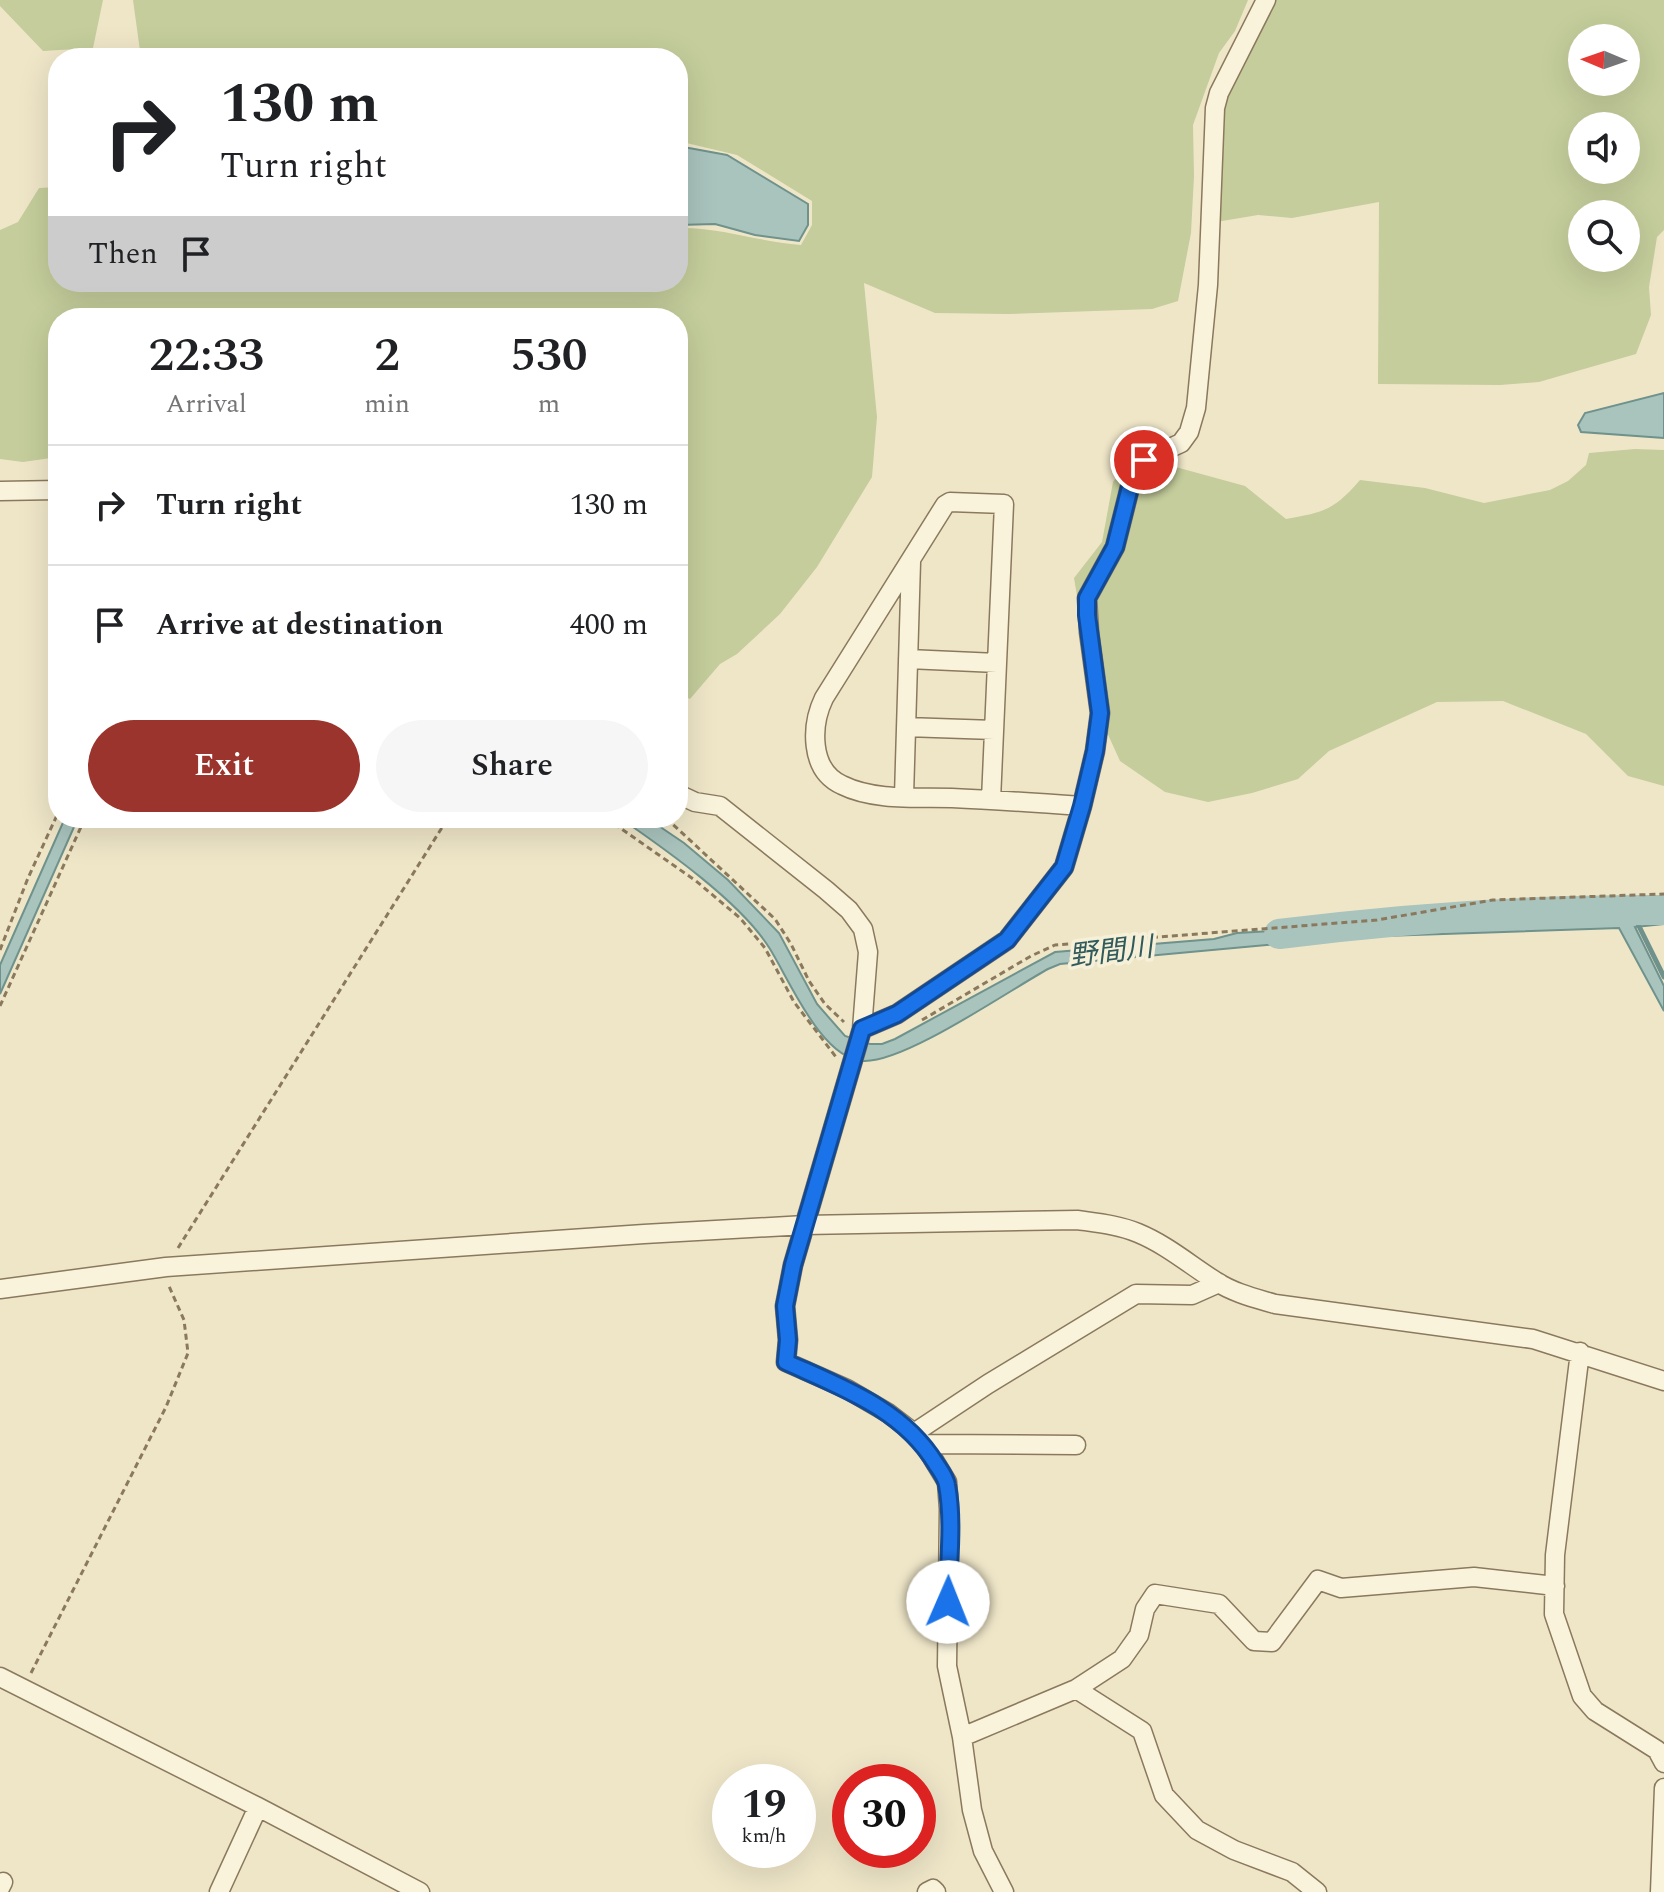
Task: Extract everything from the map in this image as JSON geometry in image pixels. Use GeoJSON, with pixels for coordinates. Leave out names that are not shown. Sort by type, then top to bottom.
{"type":"FeatureCollection","features":[{"type":"Feature","properties":{"kind":"street"},"geometry":{"type":"LineString","coordinates":[[862,1029],[897,1014],[1007,940],[1064,867],[1095,751],[1100,713],[1087,598],[1115,547],[1133,475],[1144,460],[1181,443],[1189,432],[1196,408],[1204,339],[1215,108],[1219,93],[1266,0]]}},
{"type":"Feature","properties":{"kind":"street"},"geometry":{"type":"LineString","coordinates":[[0,491],[48,490]]}},
{"type":"Feature","properties":{"kind":"street"},"geometry":{"type":"LineString","coordinates":[[991,800],[1004,504],[950,502],[945,505],[824,698],[817,718],[816,741],[821,765],[830,777],[842,785],[885,795],[1082,806]]}},
{"type":"Feature","properties":{"kind":"street"},"geometry":{"type":"LineString","coordinates":[[904,796],[911,559]]}},
{"type":"Feature","properties":{"kind":"street"},"geometry":{"type":"LineString","coordinates":[[908,659],[997,663]]}},
{"type":"Feature","properties":{"kind":"street"},"geometry":{"type":"LineString","coordinates":[[906,727],[994,730]]}},
{"type":"Feature","properties":{"kind":"street"},"geometry":{"type":"LineString","coordinates":[[688,799],[720,806],[849,910],[863,929],[868,952],[862,1029],[793,1265],[785,1306],[786,1362],[847,1389],[888,1413],[919,1439],[947,1482],[947,1666],[962,1737],[972,1810],[983,1851],[1004,1892]]}},
{"type":"Feature","properties":{"kind":"street"},"geometry":{"type":"LineString","coordinates":[[0,1289],[166,1267],[805,1225],[1077,1220],[1110,1224],[1136,1232],[1170,1248],[1219,1283],[1246,1296],[1275,1304],[1533,1339],[1664,1381]]}},
{"type":"Feature","properties":{"kind":"street"},"geometry":{"type":"LineString","coordinates":[[919,1439],[988,1384],[1136,1294],[1192,1295],[1219,1283]]}},
{"type":"Feature","properties":{"kind":"street"},"geometry":{"type":"LineString","coordinates":[[1580,1352],[1555,1555],[1554,1614],[1582,1696],[1595,1711],[1657,1750],[1664,1763]]}},
{"type":"Feature","properties":{"kind":"street"},"geometry":{"type":"LineString","coordinates":[[919,1439],[1076,1445]]}},
{"type":"Feature","properties":{"kind":"street"},"geometry":{"type":"LineString","coordinates":[[962,1737],[1076,1689],[1122,1659],[1139,1635],[1145,1609],[1155,1594],[1219,1604],[1254,1641],[1272,1642],[1318,1580],[1341,1588],[1474,1577],[1555,1586]]}},
{"type":"Feature","properties":{"kind":"street"},"geometry":{"type":"LineString","coordinates":[[0,1677],[420,1892]]}},
{"type":"Feature","properties":{"kind":"street"},"geometry":{"type":"LineString","coordinates":[[1076,1689],[1142,1731],[1164,1795],[1197,1830],[1234,1850],[1292,1872],[1317,1892]]}},
{"type":"Feature","properties":{"kind":"street"},"geometry":{"type":"LineString","coordinates":[[1660,1892],[1664,1788]]}},
{"type":"Feature","properties":{"kind":"street"},"geometry":{"type":"LineString","coordinates":[[219,1892],[258,1807]]}},
{"type":"Feature","properties":{"kind":"street"},"geometry":{"type":"LineString","coordinates":[[927,1892],[933,1889],[936,1892]]}},
{"type":"Feature","properties":{"kind":"path"},"geometry":{"type":"LineString","coordinates":[[0,950],[51,828]]}},
{"type":"Feature","properties":{"kind":"path"},"geometry":{"type":"LineString","coordinates":[[0,1006],[80,828]]}},
{"type":"Feature","properties":{"kind":"path"},"geometry":{"type":"LineString","coordinates":[[23,1689],[166,1407],[188,1353],[184,1320],[168,1284],[166,1267],[442,828]]}},
{"type":"Feature","properties":{"kind":"path"},"geometry":{"type":"LineString","coordinates":[[620,828],[696,881],[740,918],[765,948],[794,1002],[824,1045],[840,1062],[851,1065]]}},
{"type":"Feature","properties":{"kind":"path"},"geometry":{"type":"LineString","coordinates":[[677,828],[775,919],[825,1004],[847,1024],[862,1029]]}},
{"type":"Feature","properties":{"kind":"path"},"geometry":{"type":"LineString","coordinates":[[913,1024],[1055,945],[1377,920],[1493,900],[1664,894]]}},
{"type":"Feature","properties":{"kind":"green space"},"geometry":{"type":"Polygon","coordinates":[[[0,0],[103,0],[93,48],[48,48],[43,51],[0,6],[0,0]]]}},
{"type":"Feature","properties":{"kind":"green space"},"geometry":{"type":"Polygon","coordinates":[[[133,0],[1248,0],[1235,31],[1219,53],[1193,125],[1191,233],[1178,301],[1152,309],[935,313],[864,283],[877,417],[872,477],[817,567],[780,614],[737,654],[720,664],[690,699],[688,308],[48,308],[48,458],[23,462],[0,459],[0,230],[18,222],[39,188],[48,188],[48,292],[688,292],[688,228],[801,245],[812,225],[812,201],[737,155],[688,143],[688,48],[140,48],[133,0]]]}},
{"type":"Feature","properties":{"kind":"green space"},"geometry":{"type":"Polygon","coordinates":[[[1274,0],[1664,0],[1664,230],[1657,237],[1649,287],[1651,315],[1636,354],[1539,382],[1500,385],[1378,384],[1379,202],[1292,218],[1258,215],[1216,222],[1217,127],[1226,95],[1274,0]]]}},
{"type":"Feature","properties":{"kind":"green space"},"geometry":{"type":"Polygon","coordinates":[[[1664,450],[1664,786],[1628,776],[1586,734],[1503,701],[1437,702],[1329,751],[1298,779],[1208,802],[1165,792],[1120,761],[1096,708],[1074,578],[1102,542],[1113,482],[1132,455],[1245,486],[1286,519],[1328,508],[1360,480],[1425,488],[1484,503],[1550,490],[1568,481],[1586,465],[1589,453],[1664,450]]]}},
{"type":"Feature","properties":{"kind":"water"},"geometry":{"type":"Polygon","coordinates":[[[688,148],[727,155],[808,204],[808,225],[799,241],[755,235],[715,224],[688,225],[688,148]]]}},
{"type":"Feature","properties":{"kind":"water"},"geometry":{"type":"Polygon","coordinates":[[[1664,393],[1664,438],[1581,432],[1578,425],[1585,413],[1664,393]]]}},
{"type":"Feature","properties":{"kind":"water"},"geometry":{"type":"Polygon","coordinates":[[[61,828],[74,828],[0,994],[0,965],[61,828]]]}},
{"type":"Feature","properties":{"kind":"water","name":"野間川"},"geometry":{"type":"Polygon","coordinates":[[[634,828],[662,828],[728,880],[779,933],[817,1004],[845,1036],[870,1044],[895,1039],[1055,952],[1214,939],[1237,933],[1627,912],[1664,912],[1664,924],[1635,927],[1664,986],[1664,1011],[1619,928],[1354,937],[1060,964],[930,1038],[905,1050],[864,1061],[834,1048],[821,1034],[770,949],[741,913],[634,828]]]}},
{"type":"Feature","properties":{"kind":"waterway"},"geometry":{"type":"LineString","coordinates":[[1631,910],[1664,977]]}},
{"type":"Feature","properties":{"kind":"waterway","name":"野間川"},"geometry":{"type":"LineString","coordinates":[[1279,934],[1471,916],[1664,910]]}},
{"type":"Feature","properties":{"kind":"route"},"geometry":{"type":"LineString","coordinates":[[948,1602],[947,1482],[924,1444],[888,1413],[847,1389],[786,1362],[785,1306],[793,1265],[862,1029],[897,1014],[1007,940],[1064,867],[1095,751],[1100,713],[1087,598],[1115,547],[1133,475],[1144,460]]}}]}
